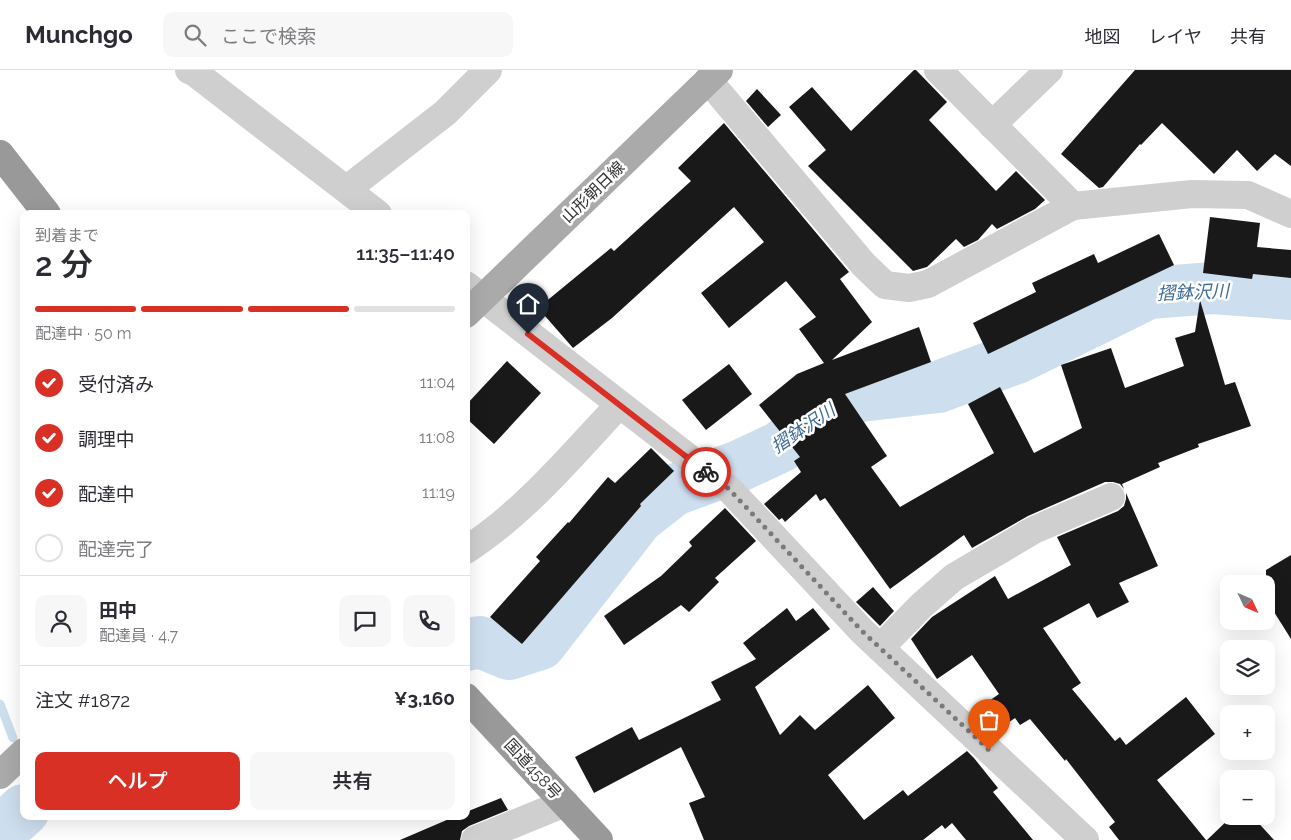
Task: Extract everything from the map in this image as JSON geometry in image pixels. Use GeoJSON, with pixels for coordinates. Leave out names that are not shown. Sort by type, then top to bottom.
{"type":"FeatureCollection","features":[{"type":"Feature","properties":{"kind":"highway"},"geometry":{"type":"LineString","coordinates":[[0,154],[44,210]]}},
{"type":"Feature","properties":{"kind":"highway","name":"国道458号"},"geometry":{"type":"LineString","coordinates":[[470,701],[599,840]]}},
{"type":"Feature","properties":{"kind":"main road","name":"山形朝日線"},"geometry":{"type":"LineString","coordinates":[[472,299],[714,75]]}},
{"type":"Feature","properties":{"kind":"main road"},"geometry":{"type":"LineString","coordinates":[[0,775],[20,756]]}},
{"type":"Feature","properties":{"kind":"street"},"geometry":{"type":"LineString","coordinates":[[189,70],[373,210]]}},
{"type":"Feature","properties":{"kind":"street"},"geometry":{"type":"LineString","coordinates":[[347,189],[445,114],[488,70]]}},
{"type":"Feature","properties":{"kind":"street"},"geometry":{"type":"LineString","coordinates":[[938,70],[1074,206]]}},
{"type":"Feature","properties":{"kind":"street"},"geometry":{"type":"LineString","coordinates":[[992,125],[1050,70]]}},
{"type":"Feature","properties":{"kind":"street"},"geometry":{"type":"LineString","coordinates":[[714,75],[864,265],[885,285],[910,288],[928,284],[1074,206],[1192,194],[1248,195],[1291,214]]}},
{"type":"Feature","properties":{"kind":"street"},"geometry":{"type":"LineString","coordinates":[[472,299],[619,405],[729,489],[855,624],[1085,840]]}},
{"type":"Feature","properties":{"kind":"street"},"geometry":{"type":"LineString","coordinates":[[470,548],[487,537],[529,501],[619,405]]}},
{"type":"Feature","properties":{"kind":"street"},"geometry":{"type":"LineString","coordinates":[[880,648],[921,606],[954,578],[1034,530],[1111,497]]}},
{"type":"Feature","properties":{"kind":"street"},"geometry":{"type":"LineString","coordinates":[[475,840],[565,803]]}},
{"type":"Feature","properties":{"kind":"building"},"geometry":{"type":"Polygon","coordinates":[[[914,70],[947,102],[929,120],[996,191],[1016,171],[1045,200],[1035,209],[997,229],[992,224],[978,240],[964,247],[956,239],[927,267],[913,271],[808,166],[826,150],[789,107],[812,87],[851,131],[914,70]]]}},
{"type":"Feature","properties":{"kind":"building"},"geometry":{"type":"Polygon","coordinates":[[[1135,70],[1291,70],[1291,166],[1275,154],[1257,171],[1237,150],[1214,174],[1162,123],[1140,144],[1103,187],[1099,188],[1061,154],[1135,70]]]}},
{"type":"Feature","properties":{"kind":"building"},"geometry":{"type":"Polygon","coordinates":[[[757,89],[781,115],[768,127],[746,101],[757,89]]]}},
{"type":"Feature","properties":{"kind":"building"},"geometry":{"type":"Polygon","coordinates":[[[724,123],[849,272],[840,279],[872,322],[832,360],[919,327],[931,362],[845,394],[887,456],[871,467],[900,507],[994,453],[968,404],[1000,387],[1034,453],[1082,428],[1061,365],[1111,348],[1125,388],[1184,366],[1175,338],[1195,332],[1200,300],[1225,385],[1235,382],[1251,426],[1198,444],[1199,447],[1158,463],[1160,467],[1122,484],[1124,489],[1120,484],[1105,482],[1028,516],[972,548],[964,535],[890,589],[825,498],[820,501],[816,494],[785,522],[782,518],[779,520],[764,504],[801,472],[794,461],[800,457],[759,405],[797,374],[824,363],[799,329],[816,317],[786,281],[729,328],[701,293],[764,242],[734,207],[612,318],[573,348],[538,308],[611,248],[614,251],[691,181],[678,168],[724,123]]]}},
{"type":"Feature","properties":{"kind":"building"},"geometry":{"type":"Polygon","coordinates":[[[1210,217],[1260,223],[1257,247],[1291,250],[1291,278],[1253,274],[1252,279],[1203,273],[1210,217]]]}},
{"type":"Feature","properties":{"kind":"building"},"geometry":{"type":"Polygon","coordinates":[[[1159,234],[1174,265],[988,354],[973,323],[1036,292],[1032,283],[1094,254],[1098,263],[1159,234]]]}},
{"type":"Feature","properties":{"kind":"building"},"geometry":{"type":"Polygon","coordinates":[[[507,361],[541,393],[494,444],[470,422],[470,401],[507,361]]]}},
{"type":"Feature","properties":{"kind":"building"},"geometry":{"type":"Polygon","coordinates":[[[729,364],[752,394],[706,430],[682,400],[729,364]]]}},
{"type":"Feature","properties":{"kind":"building"},"geometry":{"type":"Polygon","coordinates":[[[651,448],[674,471],[640,504],[641,506],[522,644],[490,617],[540,561],[536,557],[569,523],[608,477],[615,483],[651,448]]]}},
{"type":"Feature","properties":{"kind":"building"},"geometry":{"type":"Polygon","coordinates":[[[1126,493],[1158,566],[1119,583],[1129,602],[1097,618],[1089,603],[1043,628],[1081,683],[1072,689],[1115,741],[1120,737],[1126,745],[1186,697],[1215,734],[1157,780],[1206,840],[1119,840],[1109,827],[1115,822],[1066,759],[1065,761],[1030,719],[1020,725],[1015,718],[993,733],[972,713],[999,694],[972,655],[937,679],[911,639],[932,617],[995,576],[1008,599],[1071,565],[1057,537],[1118,511],[1124,506],[1126,493]]]}},
{"type":"Feature","properties":{"kind":"building"},"geometry":{"type":"Polygon","coordinates":[[[725,508],[756,541],[715,578],[719,582],[689,612],[681,605],[624,645],[604,616],[661,576],[692,546],[689,542],[725,508]]]}},
{"type":"Feature","properties":{"kind":"building"},"geometry":{"type":"Polygon","coordinates":[[[1291,555],[1291,639],[1275,613],[1275,575],[1266,575],[1266,570],[1291,555]]]}},
{"type":"Feature","properties":{"kind":"building"},"geometry":{"type":"Polygon","coordinates":[[[873,587],[894,611],[880,626],[856,602],[873,587]]]}},
{"type":"Feature","properties":{"kind":"building"},"geometry":{"type":"Polygon","coordinates":[[[787,608],[796,621],[813,608],[830,629],[755,687],[780,735],[800,715],[815,730],[868,685],[895,718],[828,775],[864,820],[903,790],[908,796],[967,751],[998,788],[993,792],[1033,840],[966,840],[952,823],[945,829],[942,825],[923,840],[704,840],[689,803],[705,797],[681,747],[594,793],[575,757],[632,727],[639,740],[721,700],[711,682],[756,659],[743,643],[787,608]]]}},
{"type":"Feature","properties":{"kind":"building"},"geometry":{"type":"Polygon","coordinates":[[[501,798],[508,810],[469,826],[462,831],[460,840],[400,840],[447,820],[470,820],[470,810],[501,798]]]}},
{"type":"Feature","properties":{"kind":"building"},"geometry":{"type":"Polygon","coordinates":[[[1223,825],[1260,825],[1274,840],[1207,840],[1223,825]]]}},
{"type":"Feature","properties":{"kind":"waterway","name":"摺鉢沢川"},"geometry":{"type":"LineString","coordinates":[[470,644],[480,642],[509,654],[540,644],[638,518],[674,490],[737,467],[780,447],[838,403],[861,396],[938,387],[1019,357],[1149,293],[1213,288],[1291,294]]}},
{"type":"Feature","properties":{"kind":"waterway"},"geometry":{"type":"LineString","coordinates":[[0,704],[13,738]]}},
{"type":"Feature","properties":{"kind":"waterway","name":"摺鉢沢川"},"geometry":{"type":"LineString","coordinates":[[0,832],[20,814]]}},
{"type":"Feature","properties":{"kind":"way so far"},"geometry":{"type":"LineString","coordinates":[[706,472],[729,489],[862,631],[989,750]]}},
{"type":"Feature","properties":{"kind":"route"},"geometry":{"type":"LineString","coordinates":[[528,334],[706,472]]}}]}
